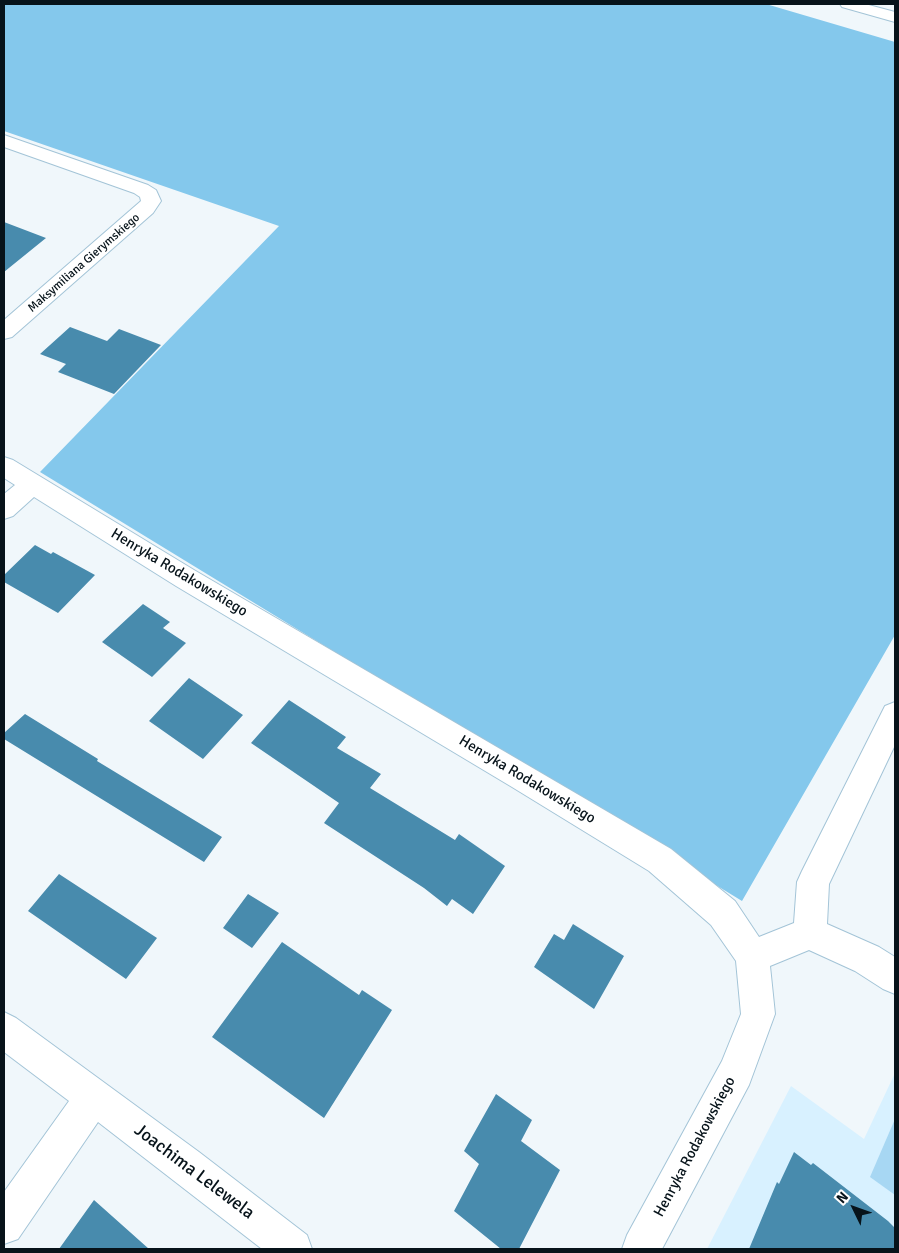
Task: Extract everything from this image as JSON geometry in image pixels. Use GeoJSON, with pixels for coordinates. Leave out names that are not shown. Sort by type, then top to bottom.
{"type":"FeatureCollection","features":[{"type":"Feature","properties":{"kind":"main road"},"geometry":{"type":"LineString","coordinates":[[848,4],[895,17]]}},
{"type":"Feature","properties":{"kind":"main road","name":"Maksymiliana Gierymskiego"},"geometry":{"type":"LineString","coordinates":[[4,141],[141,188],[149,194],[151,199],[146,209],[4,332]]}},
{"type":"Feature","properties":{"kind":"main road","name":"Henryka Rodakowskiego"},"geometry":{"type":"LineString","coordinates":[[4,466],[185,578],[524,777],[660,860],[723,913],[752,956],[758,1014],[736,1072],[641,1249]]}},
{"type":"Feature","properties":{"kind":"main road"},"geometry":{"type":"LineString","coordinates":[[4,509],[32,484]]}},
{"type":"Feature","properties":{"kind":"main road"},"geometry":{"type":"LineString","coordinates":[[810,933],[813,882],[887,753],[895,715]]}},
{"type":"Feature","properties":{"kind":"main road"},"geometry":{"type":"LineString","coordinates":[[752,956],[810,933],[867,959],[895,977]]}},
{"type":"Feature","properties":{"kind":"main road","name":"Joachima Lelewela"},"geometry":{"type":"LineString","coordinates":[[4,1030],[293,1249]]}},
{"type":"Feature","properties":{"kind":"main road"},"geometry":{"type":"LineString","coordinates":[[4,1225],[94,1097]]}},
{"type":"Feature","properties":{"kind":"shaded area"},"geometry":{"type":"Polygon","coordinates":[[[4,4],[766,4],[895,42],[895,635],[742,901],[40,472],[279,226],[4,131],[4,4]]]}},
{"type":"Feature","properties":{"kind":"shaded area"},"geometry":{"type":"Polygon","coordinates":[[[895,1073],[895,1249],[707,1249],[791,1086],[864,1139],[895,1073]]]}},
{"type":"Feature","properties":{"kind":"shaded area"},"geometry":{"type":"Polygon","coordinates":[[[895,1119],[895,1195],[870,1177],[895,1119]]]}},
{"type":"Feature","properties":{"kind":"building"},"geometry":{"type":"Polygon","coordinates":[[[4,222],[46,238],[4,272],[4,222]]]}},
{"type":"Feature","properties":{"kind":"building"},"geometry":{"type":"Polygon","coordinates":[[[70,327],[107,341],[119,329],[161,345],[114,394],[58,372],[66,364],[40,354],[70,327]]]}},
{"type":"Feature","properties":{"kind":"building"},"geometry":{"type":"Polygon","coordinates":[[[35,545],[51,554],[53,552],[95,575],[58,613],[4,582],[4,575],[35,545]]]}},
{"type":"Feature","properties":{"kind":"building"},"geometry":{"type":"Polygon","coordinates":[[[143,604],[170,622],[163,628],[186,643],[152,677],[102,642],[143,604]]]}},
{"type":"Feature","properties":{"kind":"building"},"geometry":{"type":"Polygon","coordinates":[[[189,678],[243,715],[203,759],[149,721],[189,678]]]}},
{"type":"Feature","properties":{"kind":"building"},"geometry":{"type":"Polygon","coordinates":[[[289,700],[346,737],[337,748],[381,774],[370,788],[455,840],[459,834],[505,866],[473,914],[452,899],[447,906],[424,888],[324,823],[339,803],[251,743],[289,700]]]}},
{"type":"Feature","properties":{"kind":"building"},"geometry":{"type":"Polygon","coordinates":[[[25,714],[98,759],[97,761],[222,837],[204,862],[4,739],[4,733],[25,714]]]}},
{"type":"Feature","properties":{"kind":"building"},"geometry":{"type":"Polygon","coordinates":[[[59,874],[157,938],[126,979],[28,911],[59,874]]]}},
{"type":"Feature","properties":{"kind":"building"},"geometry":{"type":"Polygon","coordinates":[[[248,894],[279,913],[252,948],[223,928],[248,894]]]}},
{"type":"Feature","properties":{"kind":"building"},"geometry":{"type":"Polygon","coordinates":[[[573,924],[624,956],[594,1009],[534,967],[554,934],[564,940],[573,924]]]}},
{"type":"Feature","properties":{"kind":"building"},"geometry":{"type":"Polygon","coordinates":[[[282,942],[359,995],[362,990],[392,1010],[324,1118],[212,1037],[282,942]]]}},
{"type":"Feature","properties":{"kind":"building"},"geometry":{"type":"Polygon","coordinates":[[[496,1094],[532,1120],[521,1141],[560,1170],[519,1249],[501,1249],[454,1211],[479,1164],[464,1151],[496,1094]]]}},
{"type":"Feature","properties":{"kind":"building"},"geometry":{"type":"Polygon","coordinates":[[[794,1152],[811,1165],[813,1163],[888,1221],[895,1228],[895,1249],[749,1249],[777,1182],[779,1184],[794,1152]]]}},
{"type":"Feature","properties":{"kind":"building"},"geometry":{"type":"Polygon","coordinates":[[[94,1200],[149,1249],[59,1249],[94,1200]]]}}]}
